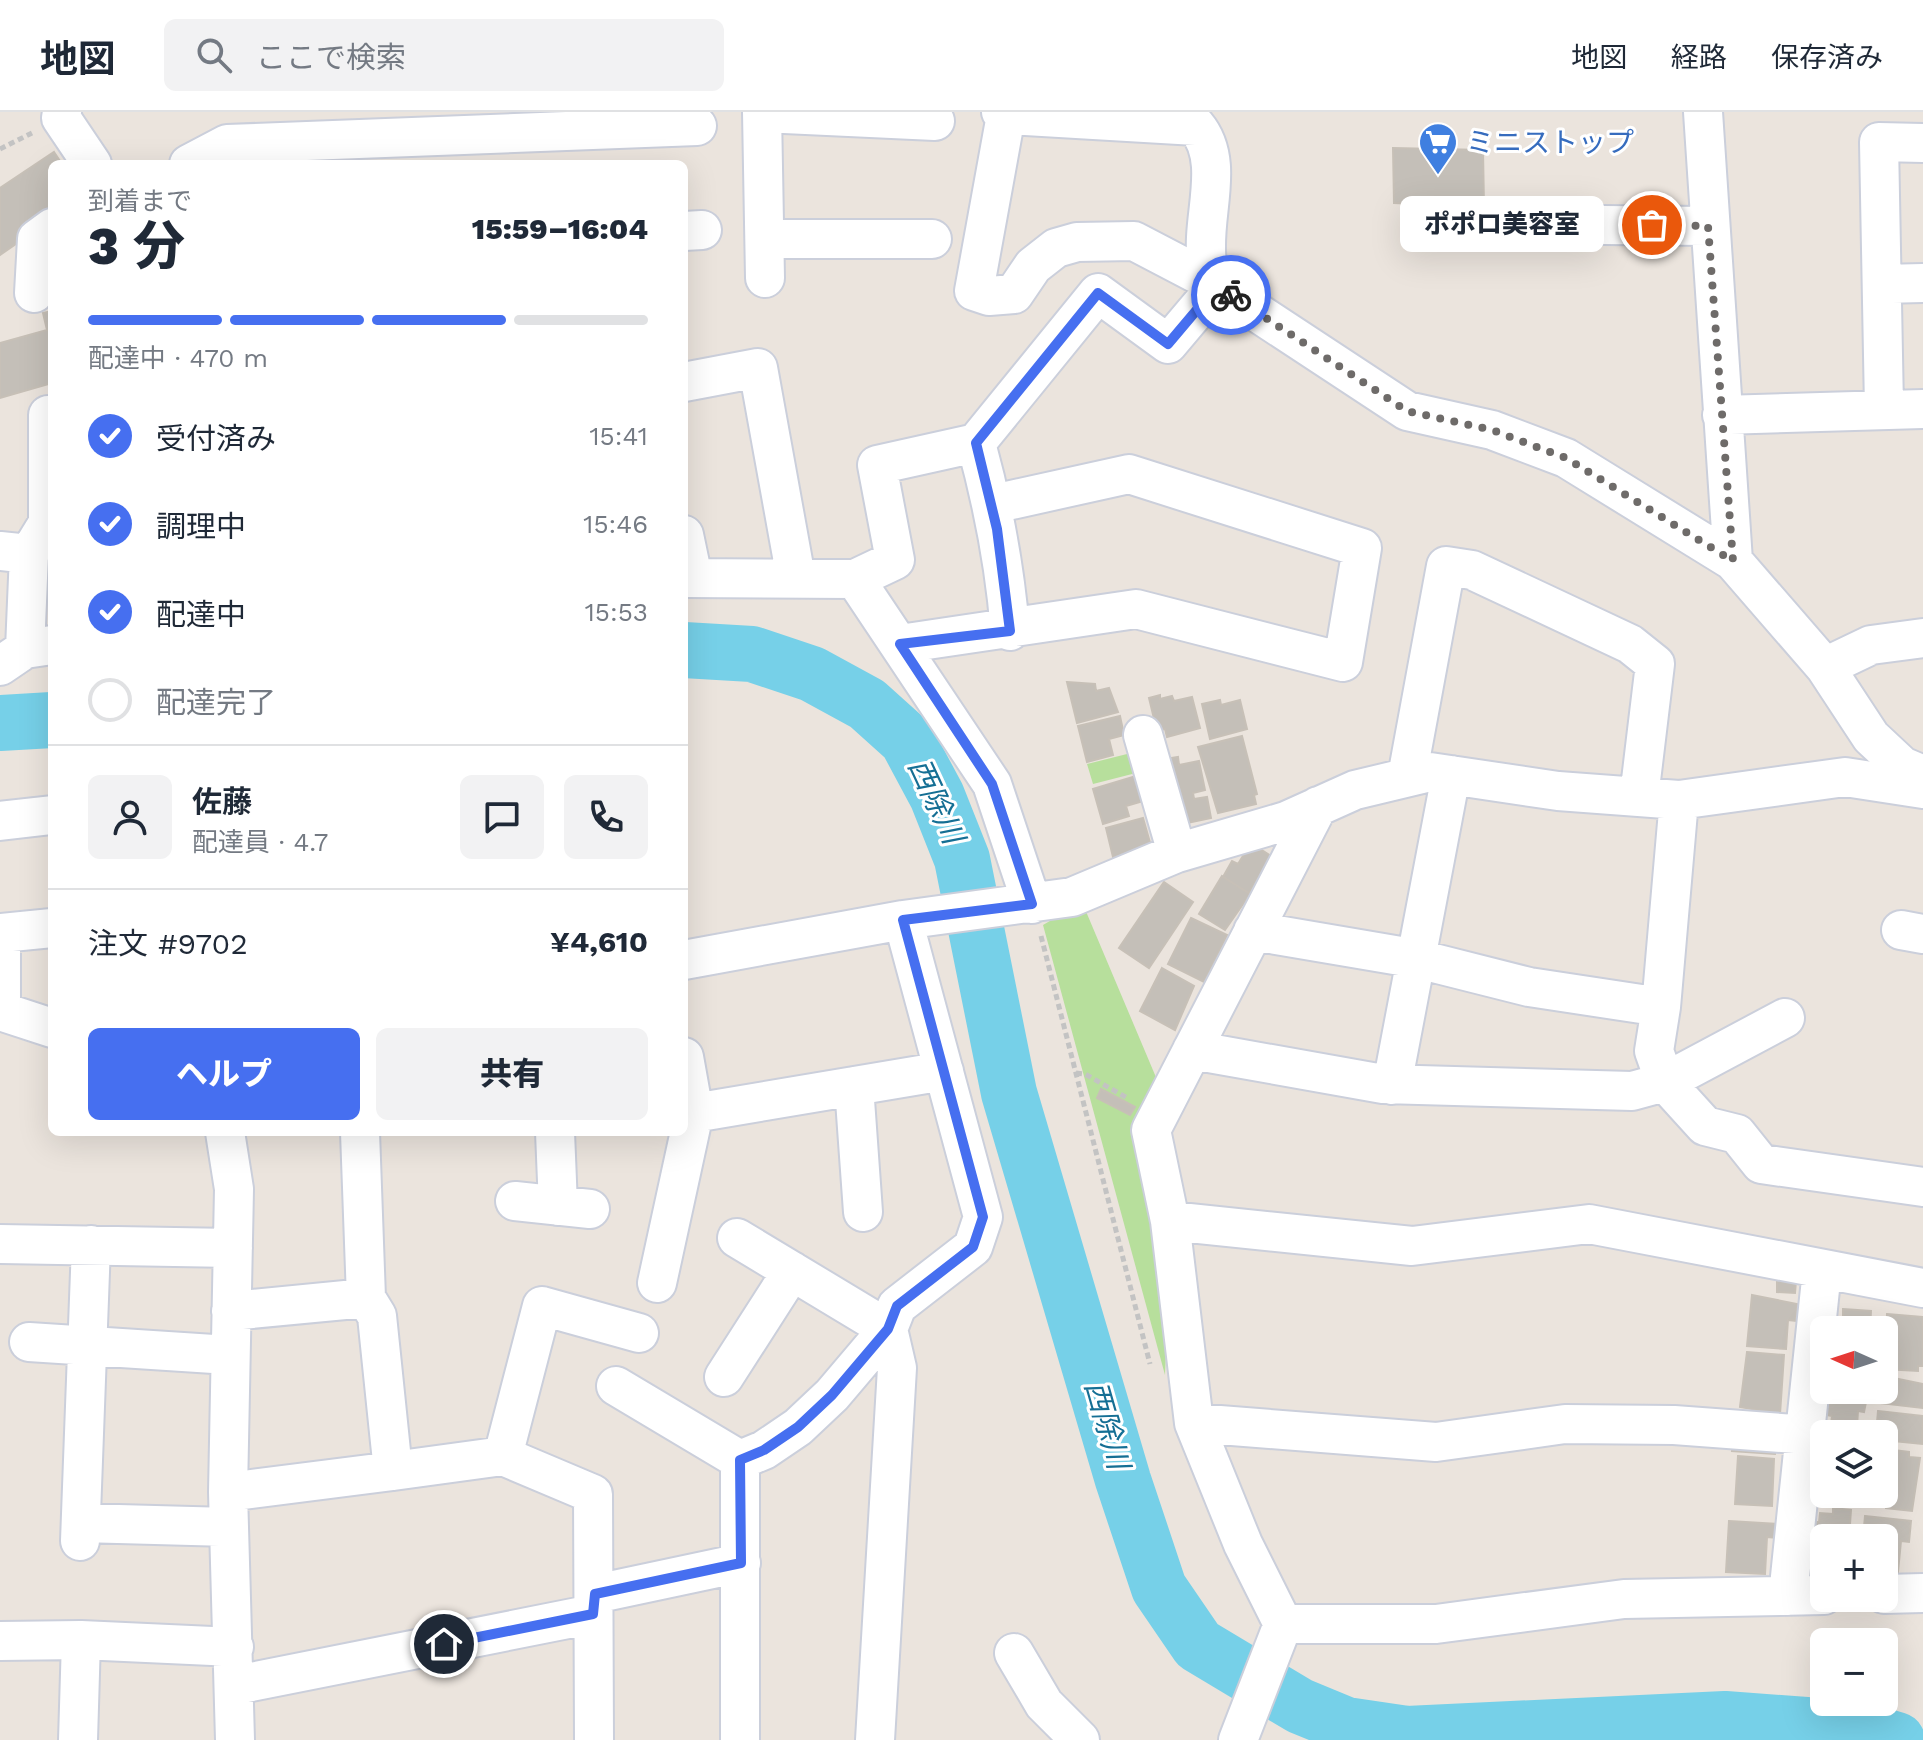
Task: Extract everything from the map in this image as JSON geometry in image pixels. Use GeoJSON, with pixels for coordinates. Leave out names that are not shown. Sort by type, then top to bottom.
{"type":"FeatureCollection","features":[{"type":"Feature","properties":{"kind":"street"},"geometry":{"type":"LineString","coordinates":[[62,112],[61,118],[89,160]]}},
{"type":"Feature","properties":{"kind":"street"},"geometry":{"type":"LineString","coordinates":[[1703,112],[1708,226],[1733,561]]}},
{"type":"Feature","properties":{"kind":"street"},"geometry":{"type":"LineString","coordinates":[[765,278],[762,113],[935,121]]}},
{"type":"Feature","properties":{"kind":"street"},"geometry":{"type":"LineString","coordinates":[[688,578],[855,579],[895,560],[877,465],[976,443],[1098,293],[1168,344],[1212,274],[1210,157],[1208,140],[1196,126],[1004,114],[974,291],[989,296],[1014,294],[1033,266],[1056,248],[1077,242],[1134,241],[1199,275],[1212,274],[1407,411],[1492,430],[1566,458],[1733,561],[1825,667],[1871,737],[1902,766],[1923,775]]}},
{"type":"Feature","properties":{"kind":"street"},"geometry":{"type":"LineString","coordinates":[[197,160],[227,144],[505,136],[697,126]]}},
{"type":"Feature","properties":{"kind":"street"},"geometry":{"type":"LineString","coordinates":[[1884,408],[1879,142],[1923,143]]}},
{"type":"Feature","properties":{"kind":"street"},"geometry":{"type":"LineString","coordinates":[[1510,224],[1708,226]]}},
{"type":"Feature","properties":{"kind":"street"},"geometry":{"type":"LineString","coordinates":[[34,293],[37,239],[48,231]]}},
{"type":"Feature","properties":{"kind":"street"},"geometry":{"type":"LineString","coordinates":[[765,239],[932,239]]}},
{"type":"Feature","properties":{"kind":"street"},"geometry":{"type":"LineString","coordinates":[[1882,284],[1923,283]]}},
{"type":"Feature","properties":{"kind":"street"},"geometry":{"type":"LineString","coordinates":[[688,381],[758,368],[796,578]]}},
{"type":"Feature","properties":{"kind":"street"},"geometry":{"type":"LineString","coordinates":[[1722,415],[1923,409]]}},
{"type":"Feature","properties":{"kind":"street"},"geometry":{"type":"LineString","coordinates":[[976,443],[993,504],[1006,580],[1010,631]]}},
{"type":"Feature","properties":{"kind":"street"},"geometry":{"type":"LineString","coordinates":[[26,653],[14,553],[48,523],[48,454]]}},
{"type":"Feature","properties":{"kind":"street"},"geometry":{"type":"LineString","coordinates":[[900,644],[1010,631],[1136,609],[1343,662],[1362,548],[1129,474],[993,504]]}},
{"type":"Feature","properties":{"kind":"street"},"geometry":{"type":"LineString","coordinates":[[1407,777],[1446,566],[1472,570],[1615,637],[1655,664],[1639,797]]}},
{"type":"Feature","properties":{"kind":"street"},"geometry":{"type":"LineString","coordinates":[[855,579],[992,784],[1020,906]]}},
{"type":"Feature","properties":{"kind":"street"},"geometry":{"type":"LineString","coordinates":[[1825,667],[1871,645],[1923,638]]}},
{"type":"Feature","properties":{"kind":"street"},"geometry":{"type":"LineString","coordinates":[[1143,735],[1177,853]]}},
{"type":"Feature","properties":{"kind":"street"},"geometry":{"type":"LineString","coordinates":[[1845,777],[1871,737]]}},
{"type":"Feature","properties":{"kind":"street"},"geometry":{"type":"LineString","coordinates":[[688,959],[915,918],[1072,897],[1177,853],[1286,821],[1355,790],[1430,772],[1558,791],[1679,800],[1845,777],[1923,789]]}},
{"type":"Feature","properties":{"kind":"street"},"geometry":{"type":"LineString","coordinates":[[1392,1085],[1451,775]]}},
{"type":"Feature","properties":{"kind":"street"},"geometry":{"type":"LineString","coordinates":[[1679,800],[1661,1007],[1654,1051],[1665,1082],[1705,1126],[1737,1134],[1761,1164],[1923,1187]]}},
{"type":"Feature","properties":{"kind":"street"},"geometry":{"type":"LineString","coordinates":[[1238,1740],[1281,1629],[1194,1423],[1170,1221],[1151,1130],[1318,806]]}},
{"type":"Feature","properties":{"kind":"street"},"geometry":{"type":"LineString","coordinates":[[0,821],[48,815]]}},
{"type":"Feature","properties":{"kind":"street"},"geometry":{"type":"LineString","coordinates":[[740,1460],[764,1450],[798,1427],[832,1395],[888,1329],[897,1306],[973,1247],[983,1217],[944,1071],[915,918]]}},
{"type":"Feature","properties":{"kind":"street"},"geometry":{"type":"LineString","coordinates":[[48,928],[1,933],[1,1011],[48,1027]]}},
{"type":"Feature","properties":{"kind":"street"},"geometry":{"type":"LineString","coordinates":[[1253,931],[1418,959],[1529,987],[1661,1007]]}},
{"type":"Feature","properties":{"kind":"street"},"geometry":{"type":"LineString","coordinates":[[1192,1050],[1392,1085],[1632,1091],[1665,1082],[1785,1018]]}},
{"type":"Feature","properties":{"kind":"street"},"geometry":{"type":"LineString","coordinates":[[694,1113],[944,1071]]}},
{"type":"Feature","properties":{"kind":"street"},"geometry":{"type":"LineString","coordinates":[[657,1283],[694,1113],[688,1079]]}},
{"type":"Feature","properties":{"kind":"street"},"geometry":{"type":"LineString","coordinates":[[854,1086],[863,1212]]}},
{"type":"Feature","properties":{"kind":"street"},"geometry":{"type":"LineString","coordinates":[[226,1136],[234,1189],[229,1355],[229,1509],[236,1685],[235,1740]]}},
{"type":"Feature","properties":{"kind":"street"},"geometry":{"type":"LineString","coordinates":[[360,1136],[366,1298],[377,1316],[393,1471]]}},
{"type":"Feature","properties":{"kind":"street"},"geometry":{"type":"LineString","coordinates":[[515,1201],[574,1208],[556,1136]]}},
{"type":"Feature","properties":{"kind":"street"},"geometry":{"type":"LineString","coordinates":[[1170,1221],[1412,1246],[1589,1224],[1923,1288]]}},
{"type":"Feature","properties":{"kind":"street"},"geometry":{"type":"LineString","coordinates":[[737,1238],[888,1329],[897,1368],[875,1740]]}},
{"type":"Feature","properties":{"kind":"street"},"geometry":{"type":"LineString","coordinates":[[0,1244],[233,1248]]}},
{"type":"Feature","properties":{"kind":"street"},"geometry":{"type":"LineString","coordinates":[[91,1245],[80,1532],[229,1509],[393,1471],[503,1456],[593,1494],[594,1740]]}},
{"type":"Feature","properties":{"kind":"street"},"geometry":{"type":"LineString","coordinates":[[1281,1629],[1436,1624],[1624,1599],[1806,1595],[1808,1435],[1822,1270]]}},
{"type":"Feature","properties":{"kind":"street"},"geometry":{"type":"LineString","coordinates":[[724,1377],[792,1271]]}},
{"type":"Feature","properties":{"kind":"street"},"geometry":{"type":"LineString","coordinates":[[231,1311],[366,1298]]}},
{"type":"Feature","properties":{"kind":"street"},"geometry":{"type":"LineString","coordinates":[[503,1456],[542,1306],[639,1333]]}},
{"type":"Feature","properties":{"kind":"street"},"geometry":{"type":"LineString","coordinates":[[29,1342],[229,1355]]}},
{"type":"Feature","properties":{"kind":"street"},"geometry":{"type":"LineString","coordinates":[[616,1386],[740,1460]]}},
{"type":"Feature","properties":{"kind":"street"},"geometry":{"type":"LineString","coordinates":[[1194,1423],[1436,1442],[1565,1424],[1674,1425],[1808,1435]]}},
{"type":"Feature","properties":{"kind":"street"},"geometry":{"type":"LineString","coordinates":[[740,1460],[740,1740]]}},
{"type":"Feature","properties":{"kind":"street"},"geometry":{"type":"LineString","coordinates":[[236,1685],[594,1604],[741,1563]]}},
{"type":"Feature","properties":{"kind":"street"},"geometry":{"type":"LineString","coordinates":[[1898,1594],[1923,1593]]}},
{"type":"Feature","properties":{"kind":"street"},"geometry":{"type":"LineString","coordinates":[[0,1641],[81,1640],[234,1647]]}},
{"type":"Feature","properties":{"kind":"street"},"geometry":{"type":"LineString","coordinates":[[78,1740],[81,1640]]}},
{"type":"Feature","properties":{"kind":"street"},"geometry":{"type":"LineString","coordinates":[[1014,1653],[1044,1704],[1080,1740]]}},
{"type":"Feature","properties":{"kind":"path"},"geometry":{"type":"LineString","coordinates":[[1020,906],[1076,1073],[1154,1380]]}},
{"type":"Feature","properties":{"kind":"path"},"geometry":{"type":"LineString","coordinates":[[1076,1073],[1085,1074],[1159,1115]]}},
{"type":"Feature","properties":{"kind":"green space"},"geometry":{"type":"Polygon","coordinates":[[[1135,752],[1140,772],[1093,784],[1087,764],[1135,752]]]}},
{"type":"Feature","properties":{"kind":"green space"},"geometry":{"type":"Polygon","coordinates":[[[1082,902],[1158,1082],[1167,1327],[1165,1375],[1043,925],[1082,902]]]}},
{"type":"Feature","properties":{"kind":"building","name":"ミニストップ"},"geometry":{"type":"Polygon","coordinates":[[[1393,148],[1483,150],[1484,207],[1394,203],[1393,148]]]}},
{"type":"Feature","properties":{"kind":"building"},"geometry":{"type":"Polygon","coordinates":[[[54,152],[59,160],[48,160],[48,222],[0,255],[0,188],[54,152]]]}},
{"type":"Feature","properties":{"kind":"building"},"geometry":{"type":"Polygon","coordinates":[[[48,312],[48,384],[0,398],[0,343],[47,330],[43,313],[48,312]]]}},
{"type":"Feature","properties":{"kind":"building"},"geometry":{"type":"Polygon","coordinates":[[[1067,682],[1095,684],[1096,691],[1109,688],[1118,712],[1077,723],[1067,682]]]}},
{"type":"Feature","properties":{"kind":"building"},"geometry":{"type":"Polygon","coordinates":[[[1160,695],[1160,699],[1172,696],[1174,701],[1192,697],[1200,728],[1167,737],[1165,729],[1157,731],[1149,698],[1160,695]]]}},
{"type":"Feature","properties":{"kind":"building"},"geometry":{"type":"Polygon","coordinates":[[[1220,700],[1221,705],[1240,700],[1247,729],[1210,739],[1202,704],[1220,700]]]}},
{"type":"Feature","properties":{"kind":"building"},"geometry":{"type":"Polygon","coordinates":[[[1120,716],[1124,735],[1109,739],[1113,755],[1087,762],[1078,726],[1120,716]]]}},
{"type":"Feature","properties":{"kind":"building"},"geometry":{"type":"Polygon","coordinates":[[[1242,736],[1257,794],[1254,795],[1256,804],[1218,813],[1198,747],[1242,736]]]}},
{"type":"Feature","properties":{"kind":"building"},"geometry":{"type":"Polygon","coordinates":[[[1178,757],[1179,765],[1199,761],[1205,790],[1193,793],[1194,799],[1207,797],[1211,818],[1182,824],[1165,759],[1178,757]]]}},
{"type":"Feature","properties":{"kind":"building"},"geometry":{"type":"Polygon","coordinates":[[[1136,776],[1143,801],[1126,806],[1129,816],[1103,824],[1093,789],[1136,776]]]}},
{"type":"Feature","properties":{"kind":"building"},"geometry":{"type":"Polygon","coordinates":[[[1143,818],[1151,846],[1113,857],[1106,828],[1143,818]]]}},
{"type":"Feature","properties":{"kind":"building"},"geometry":{"type":"Polygon","coordinates":[[[1251,843],[1271,856],[1249,893],[1223,877],[1232,861],[1238,864],[1251,843]]]}},
{"type":"Feature","properties":{"kind":"building"},"geometry":{"type":"Polygon","coordinates":[[[1222,876],[1250,894],[1225,930],[1199,914],[1222,876]]]}},
{"type":"Feature","properties":{"kind":"building"},"geometry":{"type":"Polygon","coordinates":[[[1164,882],[1193,902],[1149,968],[1119,948],[1164,882]]]}},
{"type":"Feature","properties":{"kind":"building"},"geometry":{"type":"Polygon","coordinates":[[[1191,918],[1227,935],[1204,982],[1168,964],[1191,918]]]}},
{"type":"Feature","properties":{"kind":"building"},"geometry":{"type":"Polygon","coordinates":[[[1162,968],[1194,986],[1175,1030],[1140,1011],[1162,968]]]}},
{"type":"Feature","properties":{"kind":"building"},"geometry":{"type":"Polygon","coordinates":[[[1101,1089],[1135,1107],[1130,1115],[1097,1098],[1101,1089]]]}},
{"type":"Feature","properties":{"kind":"building"},"geometry":{"type":"Polygon","coordinates":[[[1777,1280],[1796,1281],[1795,1293],[1777,1292],[1777,1280]]]}},
{"type":"Feature","properties":{"kind":"building"},"geometry":{"type":"Polygon","coordinates":[[[1752,1295],[1797,1304],[1796,1321],[1788,1320],[1786,1349],[1747,1346],[1752,1295]]]}},
{"type":"Feature","properties":{"kind":"building"},"geometry":{"type":"Polygon","coordinates":[[[1843,1309],[1871,1311],[1871,1316],[1843,1316],[1843,1309]]]}},
{"type":"Feature","properties":{"kind":"building"},"geometry":{"type":"Polygon","coordinates":[[[1887,1314],[1923,1317],[1923,1366],[1918,1366],[1918,1371],[1898,1370],[1898,1316],[1887,1314]]]}},
{"type":"Feature","properties":{"kind":"building"},"geometry":{"type":"Polygon","coordinates":[[[1747,1352],[1784,1355],[1780,1414],[1740,1407],[1747,1352]]]}},
{"type":"Feature","properties":{"kind":"building"},"geometry":{"type":"Polygon","coordinates":[[[1898,1379],[1923,1384],[1923,1408],[1888,1404],[1898,1404],[1898,1379]]]}},
{"type":"Feature","properties":{"kind":"building"},"geometry":{"type":"Polygon","coordinates":[[[1827,1404],[1866,1404],[1864,1412],[1858,1411],[1857,1420],[1832,1420],[1832,1416],[1826,1415],[1827,1404]]]}},
{"type":"Feature","properties":{"kind":"building"},"geometry":{"type":"Polygon","coordinates":[[[1878,1411],[1923,1416],[1922,1444],[1898,1441],[1898,1420],[1877,1420],[1878,1411]]]}},
{"type":"Feature","properties":{"kind":"building"},"geometry":{"type":"Polygon","coordinates":[[[1733,1441],[1776,1444],[1775,1454],[1732,1451],[1733,1441]]]}},
{"type":"Feature","properties":{"kind":"building"},"geometry":{"type":"Polygon","coordinates":[[[1898,1451],[1909,1452],[1909,1457],[1920,1458],[1912,1511],[1886,1508],[1898,1508],[1898,1451]]]}},
{"type":"Feature","properties":{"kind":"building"},"geometry":{"type":"Polygon","coordinates":[[[1738,1456],[1774,1459],[1772,1506],[1735,1504],[1738,1456]]]}},
{"type":"Feature","properties":{"kind":"building"},"geometry":{"type":"Polygon","coordinates":[[[1833,1508],[1851,1510],[1850,1524],[1810,1524],[1810,1569],[1806,1569],[1809,1522],[1819,1522],[1820,1513],[1833,1514],[1833,1508]]]}},
{"type":"Feature","properties":{"kind":"building"},"geometry":{"type":"Polygon","coordinates":[[[1865,1516],[1911,1521],[1909,1542],[1901,1541],[1898,1572],[1898,1524],[1864,1524],[1865,1516]]]}},
{"type":"Feature","properties":{"kind":"building"},"geometry":{"type":"Polygon","coordinates":[[[1729,1521],[1778,1524],[1777,1538],[1767,1537],[1765,1574],[1726,1572],[1729,1521]]]}},
{"type":"Feature","properties":{"kind":"waterway","name":"西除川"},"geometry":{"type":"LineString","coordinates":[[688,650],[752,654],[812,674],[867,704],[907,740],[937,796],[962,859],[1009,1093],[1123,1480],[1159,1588],[1198,1645],[1300,1706],[1346,1725],[1407,1734],[1725,1719],[1860,1729],[1897,1740]]}},
{"type":"Feature","properties":{"kind":"waterway","name":"西除川"},"geometry":{"type":"LineString","coordinates":[[0,723],[48,720]]}},
{"type":"Feature","properties":{"kind":"way so far"},"geometry":{"type":"LineString","coordinates":[[1231,295],[1407,411],[1492,430],[1566,458],[1733,561],[1708,226],[1652,225]]}},
{"type":"Feature","properties":{"kind":"place","name":"ミニストップ"},"geometry":{"type":"Point","coordinates":[1438,176]}},
{"type":"Feature","properties":{"kind":"place","name":"ポポロ美容室"},"geometry":{"type":"Point","coordinates":[1652,225]}},
{"type":"Feature","properties":{"kind":"route"},"geometry":{"type":"LineString","coordinates":[[444,1644],[593,1614],[595,1594],[741,1563],[740,1460],[764,1450],[798,1427],[832,1395],[888,1329],[897,1306],[973,1247],[983,1217],[903,920],[1032,904],[1019,857],[992,784],[900,644],[1010,631],[1006,580],[993,504],[976,443],[1098,293],[1168,344],[1217,286],[1231,295]]}}]}
